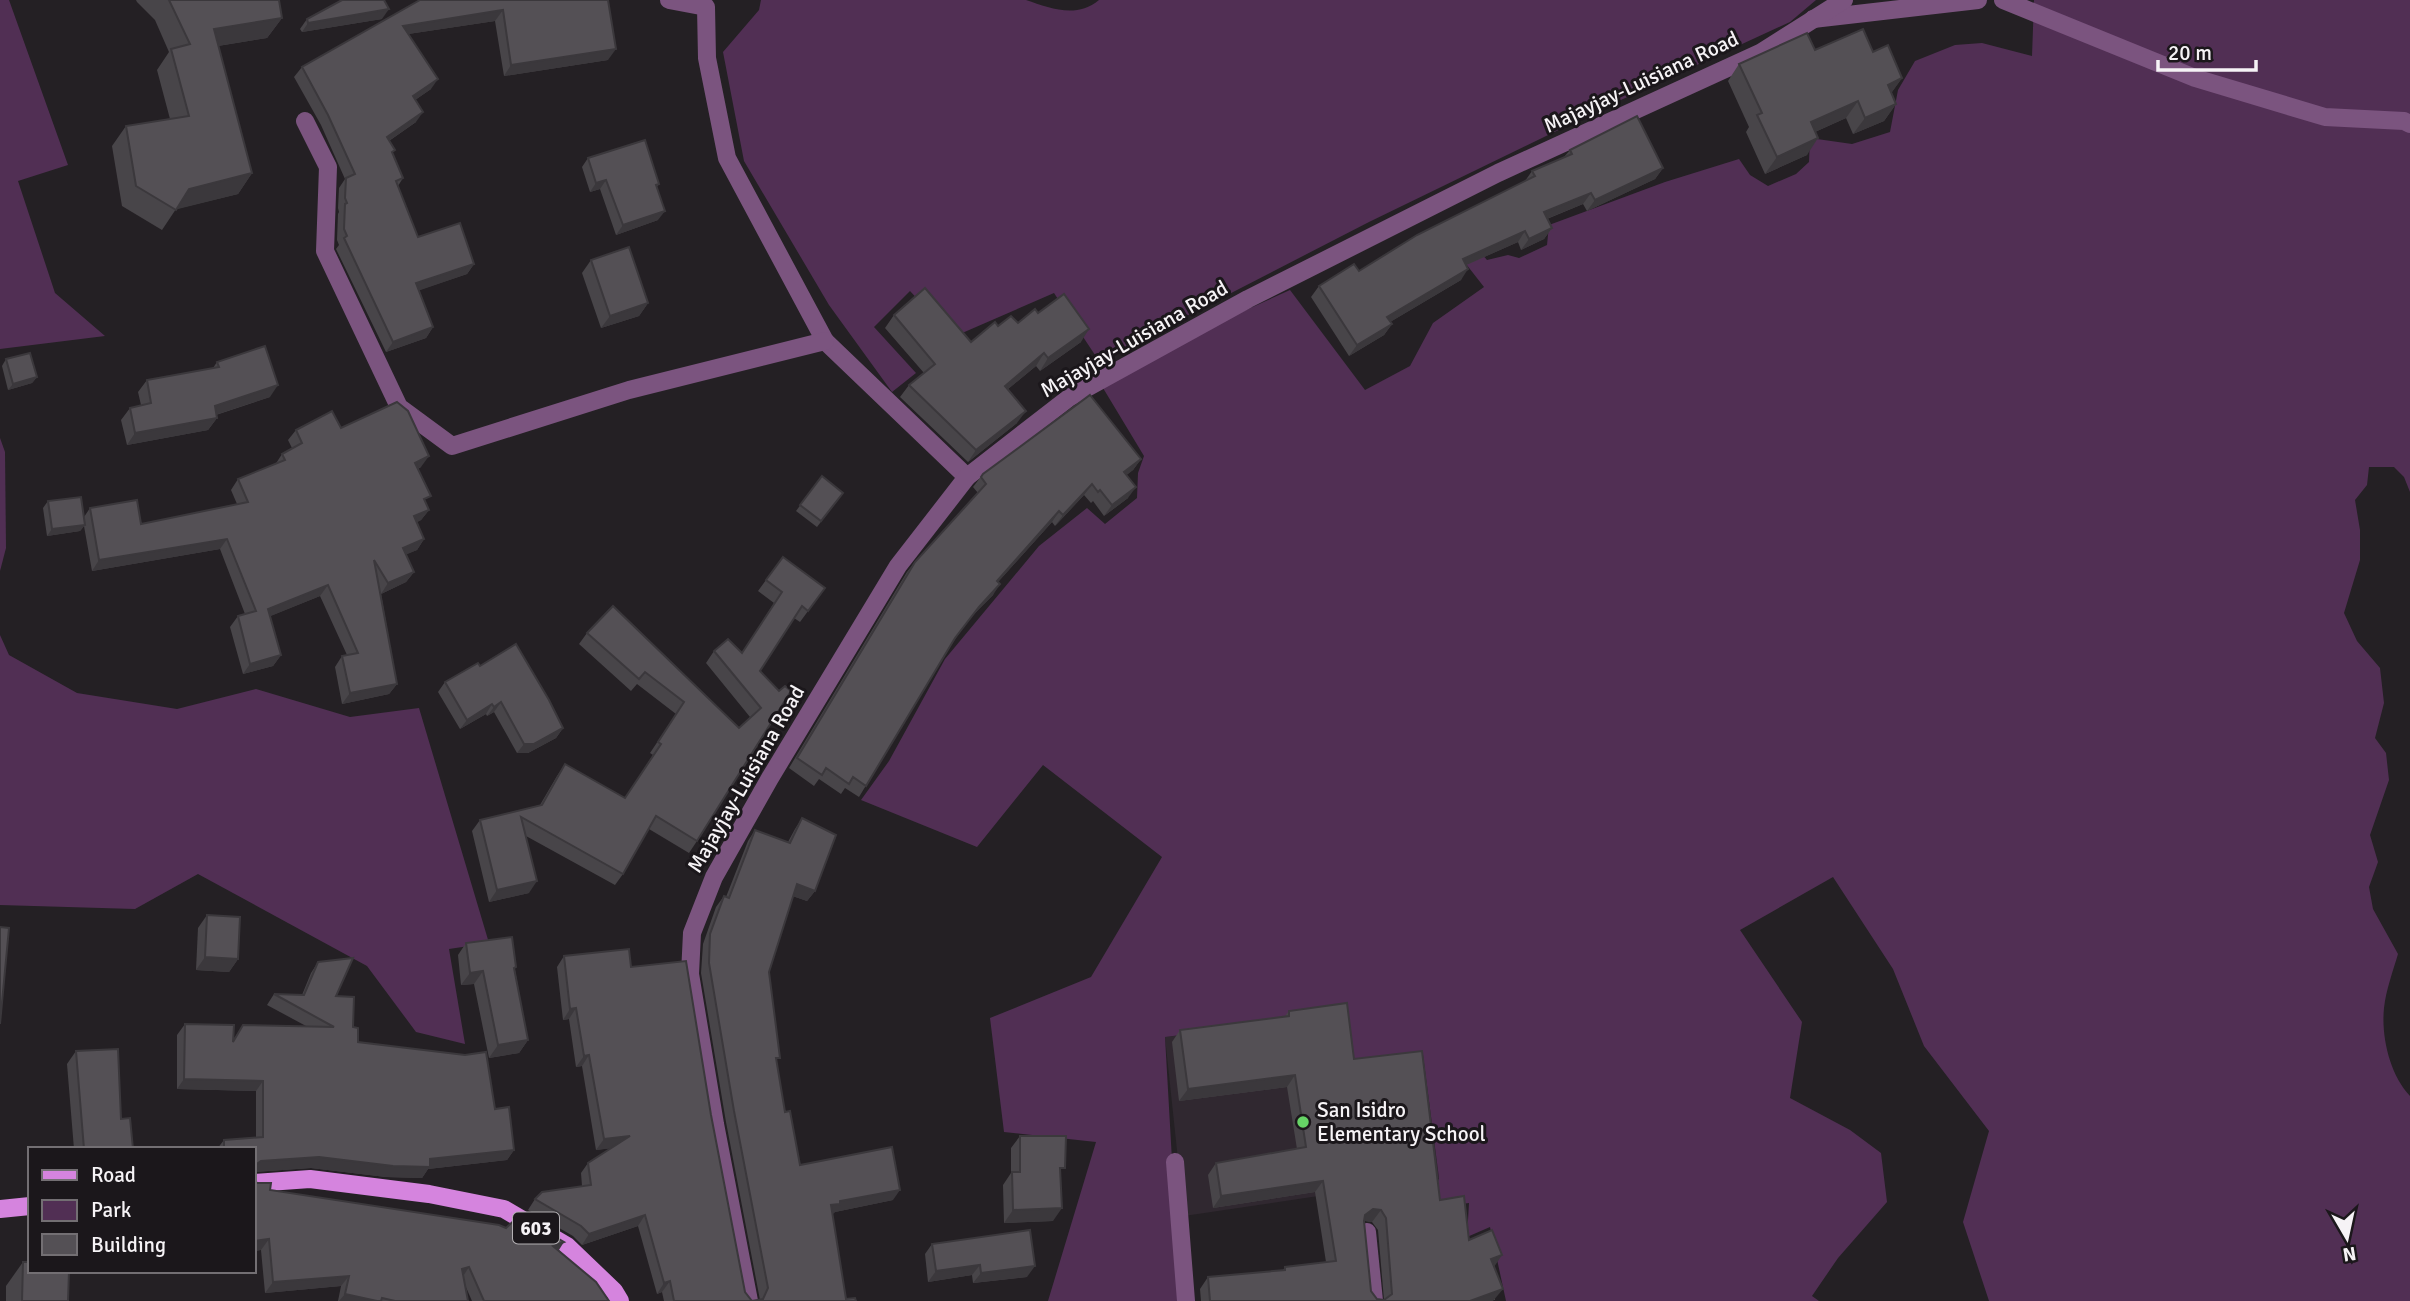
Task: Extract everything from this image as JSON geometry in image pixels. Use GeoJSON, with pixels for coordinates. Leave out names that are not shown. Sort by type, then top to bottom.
{"type":"FeatureCollection","features":[{"type":"Feature","properties":{"kind":"main road","name":"603"},"geometry":{"type":"LineString","coordinates":[[256,1183],[310,1179],[429,1194],[504,1209],[567,1246],[614,1291],[620,1301]]}},
{"type":"Feature","properties":{"kind":"main road"},"geometry":{"type":"LineString","coordinates":[[0,1209],[28,1206]]}},
{"type":"Feature","properties":{"kind":"street"},"geometry":{"type":"LineString","coordinates":[[668,0],[706,7],[707,58],[727,158],[825,341],[967,477]]}},
{"type":"Feature","properties":{"kind":"street","name":"Majayjay-Luisiana Road"},"geometry":{"type":"LineString","coordinates":[[749,1301],[690,974],[692,933],[714,877],[770,778],[898,566],[967,477],[1070,397],[1248,299],[1498,173],[1760,53],[1844,0]]}},
{"type":"Feature","properties":{"kind":"street"},"geometry":{"type":"LineString","coordinates":[[1813,19],[1978,0]]}},
{"type":"Feature","properties":{"kind":"street"},"geometry":{"type":"LineString","coordinates":[[2003,0],[2208,82],[2325,117],[2404,121],[2410,124]]}},
{"type":"Feature","properties":{"kind":"street"},"geometry":{"type":"LineString","coordinates":[[305,121],[328,167],[325,251],[400,407],[452,446],[629,390],[825,341]]}},
{"type":"Feature","properties":{"kind":"street"},"geometry":{"type":"LineString","coordinates":[[1175,1162],[1186,1301]]}},
{"type":"Feature","properties":{"kind":"street"},"geometry":{"type":"LineString","coordinates":[[1367,1233],[1374,1301]]}},
{"type":"Feature","properties":{"kind":"shaded area","name":"San Isidro Elementary School"},"geometry":{"type":"Polygon","coordinates":[[[1340,1015],[1423,1055],[1439,1178],[1184,1216],[1165,1037],[1340,1015]]]}},
{"type":"Feature","properties":{"kind":"green space"},"geometry":{"type":"Polygon","coordinates":[[[0,0],[9,0],[68,165],[18,181],[55,293],[105,336],[0,349],[0,0]]]}},
{"type":"Feature","properties":{"kind":"green space"},"geometry":{"type":"Polygon","coordinates":[[[761,0],[1026,0],[1054,9],[1072,10],[1090,6],[1099,0],[1816,0],[1790,22],[1610,105],[1369,222],[1099,361],[1054,293],[953,337],[910,291],[874,327],[916,373],[892,392],[829,305],[744,161],[723,52],[759,10],[761,0]]]}},
{"type":"Feature","properties":{"kind":"green space"},"geometry":{"type":"Polygon","coordinates":[[[2034,0],[2410,0],[2410,492],[2404,477],[2394,467],[2369,467],[2367,485],[2355,500],[2360,530],[2360,560],[2344,613],[2357,641],[2380,668],[2384,703],[2375,738],[2386,753],[2389,780],[2370,835],[2378,862],[2369,887],[2373,909],[2398,954],[2386,994],[2383,1019],[2392,1067],[2410,1096],[2410,1301],[1989,1301],[1963,1222],[1989,1131],[1924,1046],[1893,969],[1833,877],[1740,930],[1802,1022],[1790,1098],[1850,1130],[1881,1153],[1887,1202],[1838,1258],[1812,1296],[1819,1301],[1506,1301],[1490,1227],[1467,1237],[1469,1203],[1430,1208],[1439,1178],[1423,1055],[1347,1067],[1340,1015],[1165,1037],[1180,1301],[1048,1301],[1096,1142],[1004,1132],[990,1018],[1091,977],[1162,857],[1043,765],[977,847],[861,800],[889,761],[945,659],[1039,546],[1087,508],[1105,524],[1137,498],[1138,473],[1144,456],[1103,388],[1202,330],[1290,290],[1365,390],[1410,366],[1433,323],[1484,287],[1466,264],[1481,253],[1487,260],[1508,255],[1519,258],[1547,245],[1549,225],[1665,182],[1739,159],[1750,175],[1768,186],[1796,174],[1809,162],[1810,138],[1852,144],[1890,132],[1898,90],[1915,61],[1955,45],[1982,43],[2032,56],[2034,0]]]}},
{"type":"Feature","properties":{"kind":"green space"},"geometry":{"type":"Polygon","coordinates":[[[0,438],[5,452],[6,548],[0,571],[0,438]]]}},
{"type":"Feature","properties":{"kind":"green space"},"geometry":{"type":"Polygon","coordinates":[[[0,635],[9,655],[77,693],[177,709],[256,689],[350,717],[419,708],[489,943],[449,949],[465,1044],[416,1032],[367,966],[198,874],[135,909],[0,905],[0,635]]]}},
{"type":"Feature","properties":{"kind":"building"},"geometry":{"type":"Polygon","coordinates":[[[169,0],[279,0],[282,18],[214,29],[252,173],[189,189],[176,210],[136,186],[126,126],[189,116],[171,49],[190,44],[169,0]]]}},
{"type":"Feature","properties":{"kind":"building"},"geometry":{"type":"Polygon","coordinates":[[[342,0],[384,0],[389,9],[308,23],[307,19],[342,0]]]}},
{"type":"Feature","properties":{"kind":"building"},"geometry":{"type":"Polygon","coordinates":[[[420,0],[608,0],[616,49],[511,65],[503,10],[403,26],[438,79],[413,96],[423,112],[387,137],[395,150],[392,152],[403,178],[396,181],[418,237],[460,223],[474,264],[416,283],[433,327],[393,342],[344,238],[347,236],[344,229],[346,178],[355,174],[302,67],[420,0]]]}},
{"type":"Feature","properties":{"kind":"building"},"geometry":{"type":"Polygon","coordinates":[[[1863,29],[1873,52],[1888,45],[1902,78],[1888,85],[1896,104],[1865,118],[1858,101],[1811,122],[1818,138],[1777,157],[1757,115],[1762,113],[1739,64],[1807,33],[1815,50],[1863,29]]]}},
{"type":"Feature","properties":{"kind":"building"},"geometry":{"type":"Polygon","coordinates":[[[1637,116],[1663,168],[1595,200],[1591,193],[1544,212],[1552,228],[1529,239],[1525,231],[1463,259],[1468,269],[1387,317],[1392,324],[1357,345],[1319,286],[1354,264],[1359,271],[1417,235],[1535,176],[1532,171],[1572,154],[1570,150],[1637,116]]]}},
{"type":"Feature","properties":{"kind":"building"},"geometry":{"type":"Polygon","coordinates":[[[645,140],[665,211],[623,225],[606,180],[596,183],[588,158],[645,140]]]}},
{"type":"Feature","properties":{"kind":"building"},"geometry":{"type":"Polygon","coordinates":[[[629,247],[648,303],[610,316],[591,260],[629,247]]]}},
{"type":"Feature","properties":{"kind":"building"},"geometry":{"type":"Polygon","coordinates":[[[925,288],[971,342],[995,322],[998,326],[1011,316],[1018,323],[1035,309],[1038,313],[1064,294],[1089,329],[1048,358],[1044,353],[1005,386],[1026,411],[976,450],[909,385],[935,364],[894,315],[925,288]]]}},
{"type":"Feature","properties":{"kind":"building"},"geometry":{"type":"Polygon","coordinates":[[[265,346],[278,385],[215,406],[217,418],[135,433],[130,408],[151,403],[147,380],[219,367],[217,362],[265,346]]]}},
{"type":"Feature","properties":{"kind":"building"},"geometry":{"type":"Polygon","coordinates":[[[30,353],[37,377],[13,384],[6,359],[30,353]]]}},
{"type":"Feature","properties":{"kind":"building"},"geometry":{"type":"Polygon","coordinates":[[[1090,395],[1141,459],[1124,472],[1136,487],[1112,505],[1092,484],[1063,515],[1059,511],[997,581],[1000,584],[955,638],[866,786],[853,777],[849,784],[826,768],[822,775],[797,758],[915,562],[986,484],[981,477],[983,474],[1090,395]]]}},
{"type":"Feature","properties":{"kind":"building"},"geometry":{"type":"Polygon","coordinates":[[[397,402],[408,411],[429,456],[415,463],[431,496],[424,499],[429,510],[414,516],[424,539],[403,548],[414,572],[388,583],[374,560],[397,684],[350,693],[342,656],[358,653],[328,585],[268,609],[281,655],[250,664],[238,616],[256,611],[227,539],[99,560],[90,508],[137,500],[141,524],[248,502],[238,479],[285,460],[282,454],[302,443],[296,430],[332,411],[341,428],[397,402]]]}},
{"type":"Feature","properties":{"kind":"building"},"geometry":{"type":"Polygon","coordinates":[[[822,476],[843,493],[821,521],[800,505],[822,476]]]}},
{"type":"Feature","properties":{"kind":"building"},"geometry":{"type":"Polygon","coordinates":[[[81,497],[85,525],[52,529],[48,501],[81,497]]]}},
{"type":"Feature","properties":{"kind":"building"},"geometry":{"type":"Polygon","coordinates":[[[783,557],[825,588],[808,611],[802,606],[760,671],[779,691],[785,686],[791,691],[697,841],[656,816],[623,874],[521,817],[537,881],[497,890],[480,820],[542,805],[565,764],[625,798],[661,744],[658,742],[684,702],[645,672],[639,679],[587,633],[613,606],[739,728],[761,708],[714,651],[728,639],[742,653],[782,592],[766,580],[783,557]]]}},
{"type":"Feature","properties":{"kind":"building"},"geometry":{"type":"Polygon","coordinates":[[[516,644],[563,728],[534,744],[524,744],[501,702],[494,707],[492,704],[467,720],[445,682],[478,663],[480,666],[516,644]]]}},
{"type":"Feature","properties":{"kind":"building"},"geometry":{"type":"Polygon","coordinates":[[[802,818],[836,835],[815,891],[797,884],[769,972],[780,1058],[776,1058],[785,1112],[790,1111],[800,1165],[892,1147],[900,1190],[831,1205],[846,1299],[855,1298],[856,1301],[752,1301],[763,1299],[768,1288],[709,963],[710,934],[724,896],[729,898],[755,830],[790,843],[802,818]]]}},
{"type":"Feature","properties":{"kind":"building"},"geometry":{"type":"Polygon","coordinates":[[[207,915],[240,917],[238,959],[205,957],[207,915]]]}},
{"type":"Feature","properties":{"kind":"building"},"geometry":{"type":"Polygon","coordinates":[[[0,927],[9,928],[0,1024],[0,927]]]}},
{"type":"Feature","properties":{"kind":"building"},"geometry":{"type":"Polygon","coordinates":[[[512,937],[514,968],[528,1040],[498,1045],[483,971],[470,973],[466,943],[512,937]]]}},
{"type":"Feature","properties":{"kind":"building"},"geometry":{"type":"Polygon","coordinates":[[[629,949],[631,967],[686,961],[711,1115],[745,1292],[752,1301],[674,1301],[670,1281],[664,1283],[645,1215],[589,1234],[581,1226],[535,1199],[542,1192],[591,1185],[588,1163],[630,1136],[604,1139],[589,1055],[584,1056],[576,1008],[570,1009],[564,956],[629,949]]]}},
{"type":"Feature","properties":{"kind":"building"},"geometry":{"type":"Polygon","coordinates":[[[353,958],[336,996],[354,997],[353,1027],[358,1028],[358,1042],[465,1055],[486,1052],[495,1109],[509,1107],[514,1150],[430,1159],[430,1167],[393,1166],[319,1157],[261,1161],[256,1165],[256,1147],[224,1147],[224,1140],[263,1137],[263,1081],[184,1079],[185,1024],[234,1025],[233,1042],[243,1025],[334,1027],[274,994],[304,995],[318,962],[353,958]]]}},
{"type":"Feature","properties":{"kind":"building"},"geometry":{"type":"Polygon","coordinates":[[[1347,1003],[1354,1059],[1422,1051],[1440,1200],[1464,1196],[1469,1240],[1492,1230],[1502,1255],[1491,1259],[1503,1289],[1470,1301],[1210,1301],[1208,1277],[1285,1270],[1285,1267],[1336,1261],[1323,1181],[1221,1196],[1216,1163],[1306,1147],[1295,1075],[1188,1089],[1180,1030],[1289,1016],[1289,1011],[1347,1003]],[[1373,1209],[1365,1215],[1364,1221],[1371,1291],[1377,1299],[1384,1300],[1392,1294],[1386,1218],[1381,1210],[1373,1209]]]}},
{"type":"Feature","properties":{"kind":"building"},"geometry":{"type":"Polygon","coordinates":[[[118,1049],[121,1119],[130,1118],[133,1147],[84,1147],[76,1051],[118,1049]]]}},
{"type":"Feature","properties":{"kind":"building"},"geometry":{"type":"Polygon","coordinates":[[[1020,1136],[1066,1136],[1065,1168],[1060,1168],[1062,1208],[1013,1210],[1012,1172],[1020,1172],[1020,1136]]]}},
{"type":"Feature","properties":{"kind":"building"},"geometry":{"type":"Polygon","coordinates":[[[256,1182],[271,1183],[270,1190],[506,1228],[519,1216],[564,1242],[553,1246],[596,1282],[609,1301],[484,1301],[469,1267],[462,1269],[468,1301],[395,1301],[382,1298],[377,1301],[345,1294],[349,1276],[273,1282],[269,1239],[256,1241],[256,1182]]]}},
{"type":"Feature","properties":{"kind":"building"},"geometry":{"type":"Polygon","coordinates":[[[1030,1230],[1035,1266],[981,1273],[980,1265],[936,1271],[932,1244],[1030,1230]]]}},
{"type":"Feature","properties":{"kind":"building"},"geometry":{"type":"Polygon","coordinates":[[[23,1262],[28,1262],[28,1273],[69,1273],[68,1301],[22,1301],[23,1262]]]}},
{"type":"Feature","properties":{"kind":"place","name":"San Isidro Elementary School"},"geometry":{"type":"Point","coordinates":[1303,1122]}}]}
